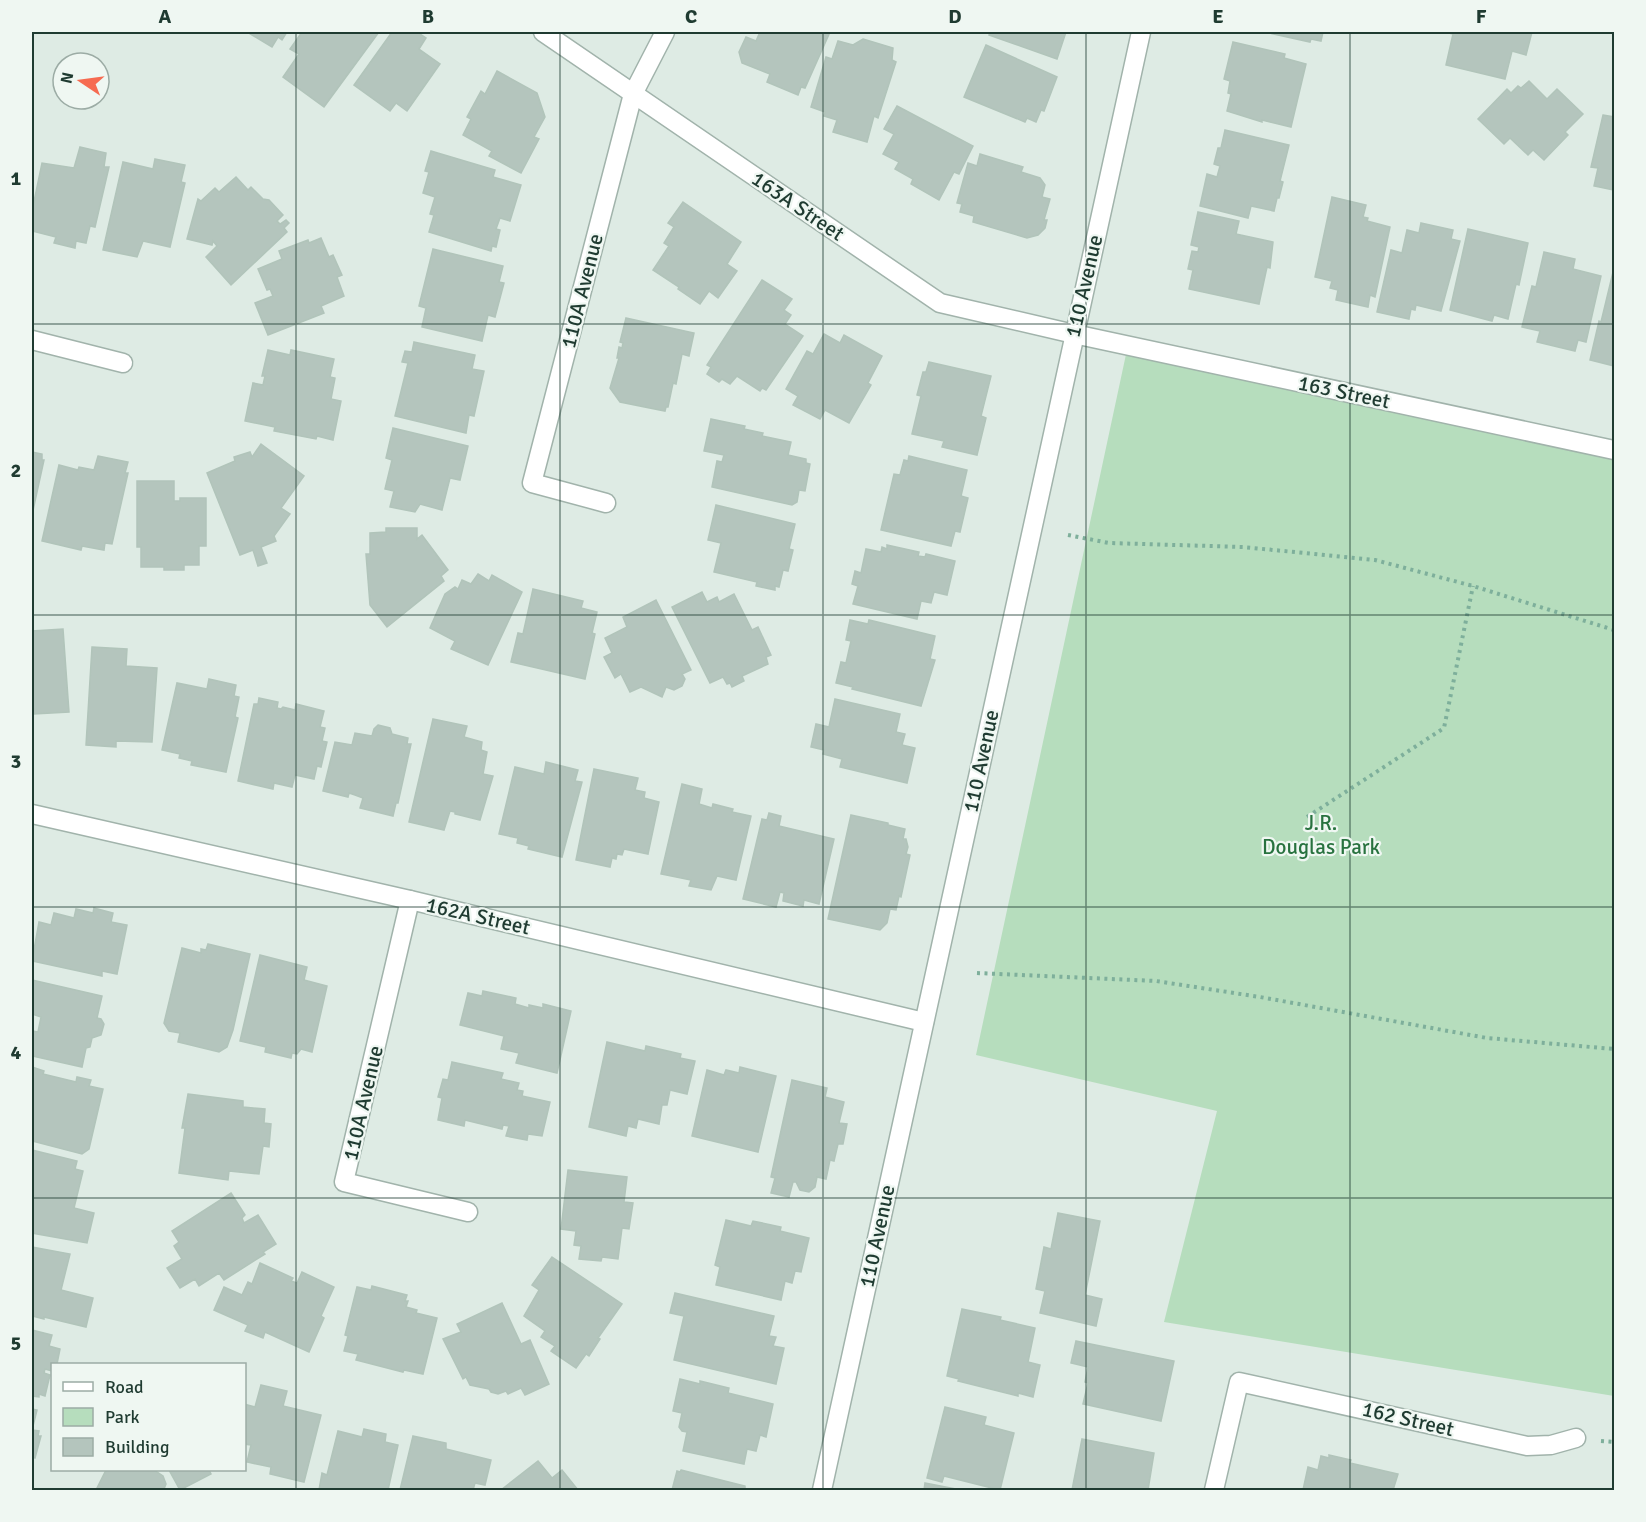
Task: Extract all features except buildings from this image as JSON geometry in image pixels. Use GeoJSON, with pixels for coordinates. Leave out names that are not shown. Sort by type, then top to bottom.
{"type":"FeatureCollection","features":[{"type":"Feature","properties":{"kind":"street","name":"163A Street"},"geometry":{"type":"LineString","coordinates":[[543,32],[940,303],[1074,334]]}},
{"type":"Feature","properties":{"kind":"street","name":"110A Avenue"},"geometry":{"type":"LineString","coordinates":[[606,503],[532,483],[633,94],[665,32]]}},
{"type":"Feature","properties":{"kind":"street","name":"110 Avenue"},"geometry":{"type":"LineString","coordinates":[[822,1491],[1141,32]]}},
{"type":"Feature","properties":{"kind":"street","name":"163 Street"},"geometry":{"type":"LineString","coordinates":[[1074,334],[1614,450]]}},
{"type":"Feature","properties":{"kind":"street"},"geometry":{"type":"LineString","coordinates":[[32,340],[123,363]]}},
{"type":"Feature","properties":{"kind":"street","name":"162A Street"},"geometry":{"type":"LineString","coordinates":[[32,814],[410,900],[924,1022]]}},
{"type":"Feature","properties":{"kind":"street","name":"110A Avenue"},"geometry":{"type":"LineString","coordinates":[[410,900],[344,1182],[468,1212]]}},
{"type":"Feature","properties":{"kind":"street","name":"162 Street"},"geometry":{"type":"LineString","coordinates":[[1214,1491],[1239,1382],[1527,1446],[1551,1445],[1576,1438]]}},
{"type":"Feature","properties":{"kind":"path"},"geometry":{"type":"LineString","coordinates":[[1068,535],[1109,543],[1243,547],[1375,560],[1473,586],[1614,630]]}},
{"type":"Feature","properties":{"kind":"path"},"geometry":{"type":"LineString","coordinates":[[1307,817],[1444,728],[1473,586]]}},
{"type":"Feature","properties":{"kind":"path"},"geometry":{"type":"LineString","coordinates":[[977,973],[1156,981],[1487,1038],[1614,1049]]}},
{"type":"Feature","properties":{"kind":"green space","name":"J.R. Douglas Park"},"geometry":{"type":"Polygon","coordinates":[[[1128,345],[1614,458],[1614,1396],[1164,1322],[1217,1111],[976,1055],[1128,345]]]}}]}
